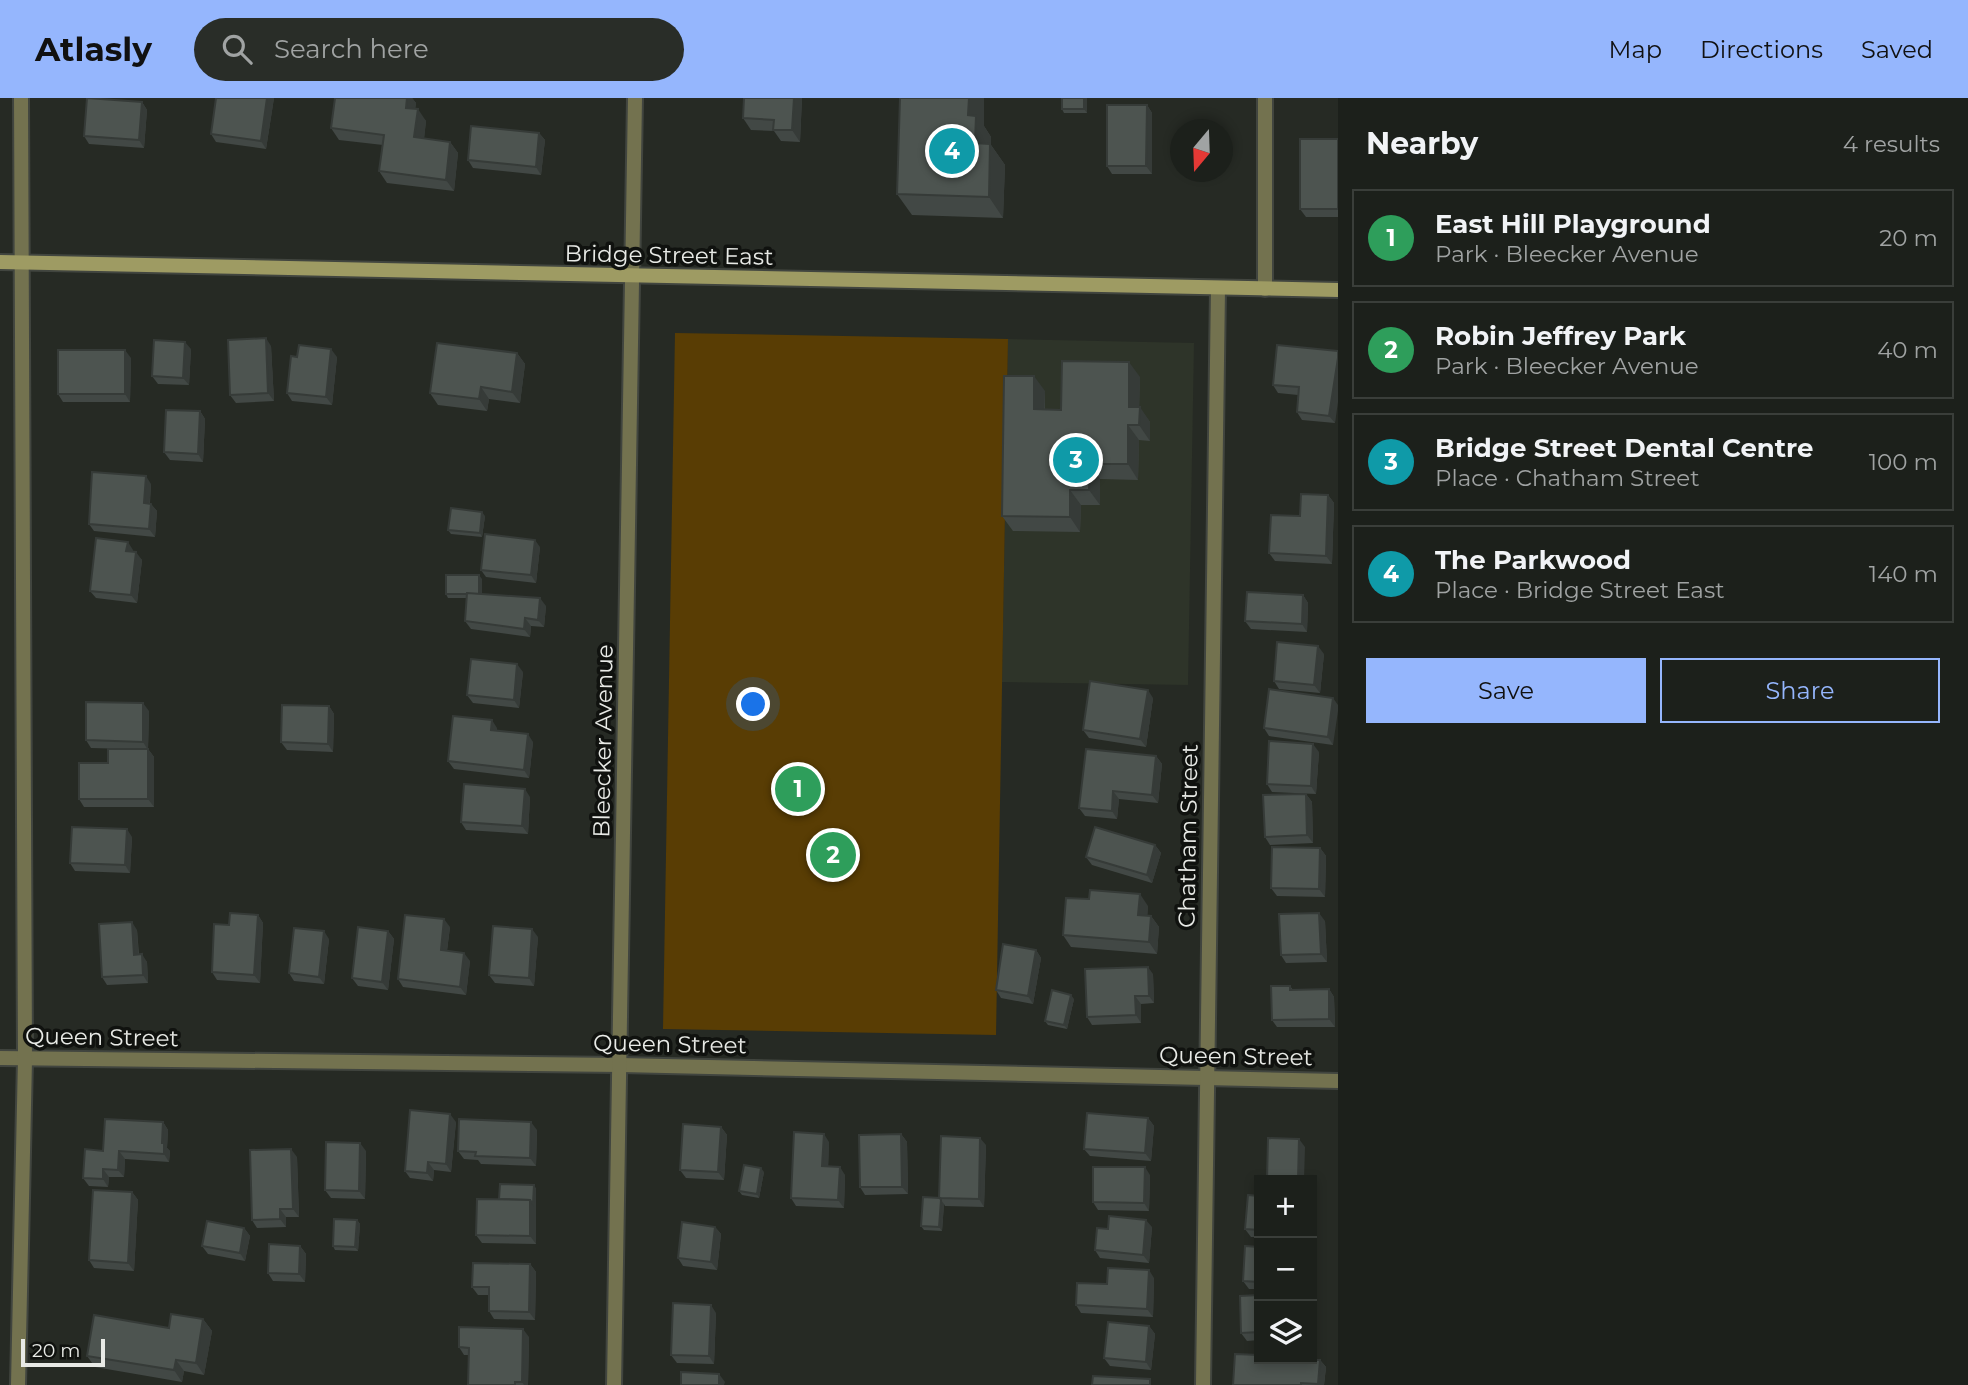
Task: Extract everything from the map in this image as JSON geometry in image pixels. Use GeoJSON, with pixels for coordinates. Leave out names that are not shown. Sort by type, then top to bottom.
{"type":"FeatureCollection","features":[{"type":"Feature","properties":{"kind":"street"},"geometry":{"type":"LineString","coordinates":[[18,1385],[25,1059],[24,262],[21,98]]}},
{"type":"Feature","properties":{"kind":"street","name":"Bleecker Avenue"},"geometry":{"type":"LineString","coordinates":[[614,1385],[635,98]]}},
{"type":"Feature","properties":{"kind":"street"},"geometry":{"type":"LineString","coordinates":[[1265,98],[1265,289]]}},
{"type":"Feature","properties":{"kind":"street","name":"Bridge Street East"},"geometry":{"type":"LineString","coordinates":[[0,262],[634,278],[1338,290]]}},
{"type":"Feature","properties":{"kind":"street","name":"Chatham Street"},"geometry":{"type":"LineString","coordinates":[[1203,1385],[1219,288]]}},
{"type":"Feature","properties":{"kind":"street","name":"Queen Street"},"geometry":{"type":"LineString","coordinates":[[0,1058],[621,1065],[1338,1081]]}},
{"type":"Feature","properties":{"kind":"shaded area"},"geometry":{"type":"Polygon","coordinates":[[[675,333],[1008,339],[996,1035],[663,1029],[675,333]]]}},
{"type":"Feature","properties":{"kind":"shaded area"},"geometry":{"type":"Polygon","coordinates":[[[1008,339],[1194,343],[1188,685],[1002,682],[1008,339]]]}},
{"type":"Feature","properties":{"kind":"building"},"geometry":{"type":"Polygon","coordinates":[[[87,98],[142,102],[139,140],[84,136],[87,98]]]}},
{"type":"Feature","properties":{"kind":"building"},"geometry":{"type":"Polygon","coordinates":[[[216,98],[267,98],[261,141],[211,134],[216,98]]]}},
{"type":"Feature","properties":{"kind":"building"},"geometry":{"type":"Polygon","coordinates":[[[335,98],[407,98],[406,108],[418,109],[414,137],[450,142],[446,180],[379,171],[384,135],[331,128],[335,98]]]}},
{"type":"Feature","properties":{"kind":"building"},"geometry":{"type":"Polygon","coordinates":[[[744,98],[794,98],[792,130],[773,130],[774,120],[743,118],[744,98]]]}},
{"type":"Feature","properties":{"kind":"building"},"geometry":{"type":"Polygon","coordinates":[[[900,98],[969,98],[968,115],[976,116],[975,143],[990,144],[989,197],[897,194],[900,98]]]}},
{"type":"Feature","properties":{"kind":"building"},"geometry":{"type":"Polygon","coordinates":[[[1062,98],[1084,98],[1084,109],[1062,109],[1062,98]]]}},
{"type":"Feature","properties":{"kind":"building"},"geometry":{"type":"Polygon","coordinates":[[[1107,105],[1147,105],[1146,166],[1107,166],[1107,105]]]}},
{"type":"Feature","properties":{"kind":"building"},"geometry":{"type":"Polygon","coordinates":[[[471,126],[539,133],[536,167],[468,160],[471,126]]]}},
{"type":"Feature","properties":{"kind":"building"},"geometry":{"type":"Polygon","coordinates":[[[1300,139],[1338,139],[1338,209],[1300,209],[1300,139]]]}},
{"type":"Feature","properties":{"kind":"building"},"geometry":{"type":"Polygon","coordinates":[[[266,338],[268,393],[230,395],[228,340],[266,338]]]}},
{"type":"Feature","properties":{"kind":"building"},"geometry":{"type":"Polygon","coordinates":[[[154,340],[185,342],[183,378],[152,376],[154,340]]]}},
{"type":"Feature","properties":{"kind":"building"},"geometry":{"type":"Polygon","coordinates":[[[437,343],[517,353],[512,392],[481,387],[479,399],[430,393],[437,343]]]}},
{"type":"Feature","properties":{"kind":"building"},"geometry":{"type":"Polygon","coordinates":[[[299,345],[331,349],[326,397],[287,393],[291,356],[297,357],[299,345]]]}},
{"type":"Feature","properties":{"kind":"building"},"geometry":{"type":"Polygon","coordinates":[[[1277,345],[1338,351],[1329,416],[1297,412],[1299,387],[1273,385],[1277,345]]]}},
{"type":"Feature","properties":{"kind":"building"},"geometry":{"type":"Polygon","coordinates":[[[58,350],[125,350],[125,394],[58,394],[58,350]]]}},
{"type":"Feature","properties":{"kind":"building"},"geometry":{"type":"Polygon","coordinates":[[[1062,361],[1129,362],[1129,407],[1140,407],[1139,425],[1128,425],[1128,464],[1090,464],[1089,490],[1070,490],[1070,517],[1002,516],[1004,376],[1034,376],[1034,409],[1061,410],[1062,361]]]}},
{"type":"Feature","properties":{"kind":"building"},"geometry":{"type":"Polygon","coordinates":[[[166,410],[200,411],[198,454],[164,452],[166,410]]]}},
{"type":"Feature","properties":{"kind":"building"},"geometry":{"type":"Polygon","coordinates":[[[92,472],[146,476],[144,503],[151,504],[149,529],[89,524],[92,472]]]}},
{"type":"Feature","properties":{"kind":"building"},"geometry":{"type":"Polygon","coordinates":[[[1301,494],[1328,495],[1326,556],[1269,553],[1271,515],[1300,516],[1301,494]]]}},
{"type":"Feature","properties":{"kind":"building"},"geometry":{"type":"Polygon","coordinates":[[[451,508],[482,512],[480,533],[448,530],[451,508]]]}},
{"type":"Feature","properties":{"kind":"building"},"geometry":{"type":"Polygon","coordinates":[[[485,534],[535,540],[531,575],[481,570],[485,534]]]}},
{"type":"Feature","properties":{"kind":"building"},"geometry":{"type":"Polygon","coordinates":[[[96,538],[128,542],[126,551],[136,552],[131,595],[90,591],[96,538]]]}},
{"type":"Feature","properties":{"kind":"building"},"geometry":{"type":"Polygon","coordinates":[[[446,575],[479,575],[479,594],[446,594],[446,575]]]}},
{"type":"Feature","properties":{"kind":"building"},"geometry":{"type":"Polygon","coordinates":[[[1247,592],[1303,595],[1302,624],[1245,621],[1247,592]]]}},
{"type":"Feature","properties":{"kind":"building"},"geometry":{"type":"Polygon","coordinates":[[[467,593],[540,598],[538,620],[525,618],[524,629],[465,621],[467,593]]]}},
{"type":"Feature","properties":{"kind":"building"},"geometry":{"type":"Polygon","coordinates":[[[1277,642],[1318,646],[1314,685],[1274,681],[1277,642]]]}},
{"type":"Feature","properties":{"kind":"building"},"geometry":{"type":"Polygon","coordinates":[[[471,659],[517,664],[514,700],[467,695],[471,659]]]}},
{"type":"Feature","properties":{"kind":"building"},"geometry":{"type":"Polygon","coordinates":[[[1090,681],[1148,690],[1140,739],[1083,730],[1090,681]]]}},
{"type":"Feature","properties":{"kind":"building"},"geometry":{"type":"Polygon","coordinates":[[[1269,689],[1333,698],[1328,737],[1264,728],[1269,689]]]}},
{"type":"Feature","properties":{"kind":"building"},"geometry":{"type":"Polygon","coordinates":[[[86,702],[143,703],[143,742],[86,740],[86,702]]]}},
{"type":"Feature","properties":{"kind":"building"},"geometry":{"type":"Polygon","coordinates":[[[282,705],[329,706],[328,744],[281,742],[282,705]]]}},
{"type":"Feature","properties":{"kind":"building"},"geometry":{"type":"Polygon","coordinates":[[[453,716],[492,720],[491,730],[528,734],[524,770],[448,761],[453,716]]]}},
{"type":"Feature","properties":{"kind":"building"},"geometry":{"type":"Polygon","coordinates":[[[1269,741],[1313,744],[1311,786],[1267,784],[1269,741]]]}},
{"type":"Feature","properties":{"kind":"building"},"geometry":{"type":"Polygon","coordinates":[[[108,749],[148,749],[148,799],[79,799],[79,763],[108,763],[108,749]]]}},
{"type":"Feature","properties":{"kind":"building"},"geometry":{"type":"Polygon","coordinates":[[[1086,749],[1156,756],[1152,795],[1113,791],[1112,811],[1079,808],[1086,749]]]}},
{"type":"Feature","properties":{"kind":"building"},"geometry":{"type":"Polygon","coordinates":[[[464,784],[525,789],[522,826],[461,822],[464,784]]]}},
{"type":"Feature","properties":{"kind":"building"},"geometry":{"type":"Polygon","coordinates":[[[1306,794],[1307,835],[1265,837],[1263,795],[1306,794]]]}},
{"type":"Feature","properties":{"kind":"building"},"geometry":{"type":"Polygon","coordinates":[[[72,827],[127,829],[125,865],[70,863],[72,827]]]}},
{"type":"Feature","properties":{"kind":"building"},"geometry":{"type":"Polygon","coordinates":[[[1095,827],[1155,845],[1147,875],[1086,857],[1095,827]]]}},
{"type":"Feature","properties":{"kind":"building"},"geometry":{"type":"Polygon","coordinates":[[[1272,847],[1320,848],[1319,889],[1271,888],[1272,847]]]}},
{"type":"Feature","properties":{"kind":"building"},"geometry":{"type":"Polygon","coordinates":[[[1090,890],[1140,894],[1138,915],[1151,916],[1149,942],[1063,935],[1066,898],[1089,899],[1090,890]]]}},
{"type":"Feature","properties":{"kind":"building"},"geometry":{"type":"Polygon","coordinates":[[[230,913],[258,915],[254,975],[212,972],[214,924],[229,925],[230,913]]]}},
{"type":"Feature","properties":{"kind":"building"},"geometry":{"type":"Polygon","coordinates":[[[1319,913],[1321,954],[1281,955],[1279,914],[1319,913]]]}},
{"type":"Feature","properties":{"kind":"building"},"geometry":{"type":"Polygon","coordinates":[[[405,915],[444,919],[441,950],[464,953],[460,987],[398,979],[405,915]]]}},
{"type":"Feature","properties":{"kind":"building"},"geometry":{"type":"Polygon","coordinates":[[[132,922],[134,955],[142,954],[143,975],[102,977],[99,924],[132,922]]]}},
{"type":"Feature","properties":{"kind":"building"},"geometry":{"type":"Polygon","coordinates":[[[493,926],[532,929],[529,978],[489,975],[493,926]]]}},
{"type":"Feature","properties":{"kind":"building"},"geometry":{"type":"Polygon","coordinates":[[[358,927],[388,931],[382,982],[352,978],[358,927]]]}},
{"type":"Feature","properties":{"kind":"building"},"geometry":{"type":"Polygon","coordinates":[[[294,928],[324,931],[319,977],[289,973],[294,928]]]}},
{"type":"Feature","properties":{"kind":"building"},"geometry":{"type":"Polygon","coordinates":[[[1003,944],[1036,950],[1028,996],[996,990],[1003,944]]]}},
{"type":"Feature","properties":{"kind":"building"},"geometry":{"type":"Polygon","coordinates":[[[1148,967],[1149,996],[1135,996],[1136,1015],[1087,1017],[1085,969],[1148,967]]]}},
{"type":"Feature","properties":{"kind":"building"},"geometry":{"type":"Polygon","coordinates":[[[1271,986],[1290,986],[1290,990],[1329,989],[1329,1019],[1272,1020],[1271,986]]]}},
{"type":"Feature","properties":{"kind":"building"},"geometry":{"type":"Polygon","coordinates":[[[1052,990],[1071,995],[1064,1025],[1045,1021],[1052,990]]]}},
{"type":"Feature","properties":{"kind":"building"},"geometry":{"type":"Polygon","coordinates":[[[410,1110],[450,1114],[446,1164],[428,1162],[427,1173],[405,1171],[410,1110]]]}},
{"type":"Feature","properties":{"kind":"building"},"geometry":{"type":"Polygon","coordinates":[[[1087,1113],[1148,1118],[1145,1153],[1084,1149],[1087,1113]]]}},
{"type":"Feature","properties":{"kind":"building"},"geometry":{"type":"Polygon","coordinates":[[[105,1119],[163,1122],[164,1154],[119,1151],[118,1170],[103,1169],[103,1179],[83,1178],[85,1149],[103,1151],[105,1119]]]}},
{"type":"Feature","properties":{"kind":"building"},"geometry":{"type":"Polygon","coordinates":[[[459,1119],[531,1122],[530,1158],[475,1156],[476,1152],[458,1151],[459,1119]]]}},
{"type":"Feature","properties":{"kind":"building"},"geometry":{"type":"Polygon","coordinates":[[[683,1124],[721,1127],[718,1172],[680,1170],[683,1124]]]}},
{"type":"Feature","properties":{"kind":"building"},"geometry":{"type":"Polygon","coordinates":[[[794,1132],[824,1134],[822,1166],[840,1167],[838,1200],[791,1198],[794,1132]]]}},
{"type":"Feature","properties":{"kind":"building"},"geometry":{"type":"Polygon","coordinates":[[[901,1134],[902,1187],[860,1187],[859,1135],[901,1134]]]}},
{"type":"Feature","properties":{"kind":"building"},"geometry":{"type":"Polygon","coordinates":[[[941,1136],[980,1138],[979,1199],[939,1198],[941,1136]]]}},
{"type":"Feature","properties":{"kind":"building"},"geometry":{"type":"Polygon","coordinates":[[[1268,1138],[1299,1139],[1298,1175],[1267,1175],[1268,1138]]]}},
{"type":"Feature","properties":{"kind":"building"},"geometry":{"type":"Polygon","coordinates":[[[326,1142],[360,1143],[359,1191],[325,1190],[326,1142]]]}},
{"type":"Feature","properties":{"kind":"building"},"geometry":{"type":"Polygon","coordinates":[[[291,1149],[293,1209],[280,1209],[280,1219],[252,1220],[250,1150],[291,1149]]]}},
{"type":"Feature","properties":{"kind":"building"},"geometry":{"type":"Polygon","coordinates":[[[744,1165],[761,1168],[757,1194],[739,1191],[744,1165]]]}},
{"type":"Feature","properties":{"kind":"building"},"geometry":{"type":"Polygon","coordinates":[[[1093,1167],[1145,1167],[1144,1203],[1093,1202],[1093,1167]]]}},
{"type":"Feature","properties":{"kind":"building"},"geometry":{"type":"Polygon","coordinates":[[[500,1184],[534,1185],[533,1204],[530,1200],[499,1199],[500,1184]]]}},
{"type":"Feature","properties":{"kind":"building"},"geometry":{"type":"Polygon","coordinates":[[[93,1190],[132,1192],[128,1263],[89,1260],[93,1190]]]}},
{"type":"Feature","properties":{"kind":"building"},"geometry":{"type":"Polygon","coordinates":[[[1248,1195],[1254,1196],[1254,1230],[1245,1229],[1248,1195]]]}},
{"type":"Feature","properties":{"kind":"building"},"geometry":{"type":"Polygon","coordinates":[[[923,1197],[940,1198],[939,1227],[921,1226],[923,1197]]]}},
{"type":"Feature","properties":{"kind":"building"},"geometry":{"type":"Polygon","coordinates":[[[477,1199],[530,1200],[530,1236],[476,1235],[477,1199]]]}},
{"type":"Feature","properties":{"kind":"building"},"geometry":{"type":"Polygon","coordinates":[[[1109,1216],[1146,1220],[1143,1255],[1095,1250],[1097,1228],[1108,1229],[1109,1216]]]}},
{"type":"Feature","properties":{"kind":"building"},"geometry":{"type":"Polygon","coordinates":[[[334,1219],[357,1220],[355,1247],[333,1246],[334,1219]]]}},
{"type":"Feature","properties":{"kind":"building"},"geometry":{"type":"Polygon","coordinates":[[[207,1221],[244,1228],[240,1253],[202,1246],[207,1221]]]}},
{"type":"Feature","properties":{"kind":"building"},"geometry":{"type":"Polygon","coordinates":[[[682,1222],[715,1227],[711,1262],[678,1258],[682,1222]]]}},
{"type":"Feature","properties":{"kind":"building"},"geometry":{"type":"Polygon","coordinates":[[[269,1244],[300,1246],[299,1274],[268,1273],[269,1244]]]}},
{"type":"Feature","properties":{"kind":"building"},"geometry":{"type":"Polygon","coordinates":[[[1245,1246],[1254,1247],[1254,1282],[1243,1281],[1245,1246]]]}},
{"type":"Feature","properties":{"kind":"building"},"geometry":{"type":"Polygon","coordinates":[[[473,1263],[530,1264],[529,1312],[489,1311],[489,1287],[472,1287],[473,1263]]]}},
{"type":"Feature","properties":{"kind":"building"},"geometry":{"type":"Polygon","coordinates":[[[1108,1268],[1149,1270],[1147,1309],[1076,1305],[1077,1283],[1107,1284],[1108,1268]]]}},
{"type":"Feature","properties":{"kind":"building"},"geometry":{"type":"Polygon","coordinates":[[[1254,1295],[1254,1332],[1241,1333],[1240,1296],[1254,1295]]]}},
{"type":"Feature","properties":{"kind":"building"},"geometry":{"type":"Polygon","coordinates":[[[673,1303],[711,1305],[709,1356],[671,1355],[673,1303]]]}},
{"type":"Feature","properties":{"kind":"building"},"geometry":{"type":"Polygon","coordinates":[[[171,1314],[203,1319],[196,1363],[176,1360],[174,1370],[87,1356],[94,1315],[169,1328],[171,1314]]]}},
{"type":"Feature","properties":{"kind":"building"},"geometry":{"type":"Polygon","coordinates":[[[1108,1322],[1149,1326],[1146,1362],[1104,1358],[1108,1322]]]}},
{"type":"Feature","properties":{"kind":"building"},"geometry":{"type":"Polygon","coordinates":[[[459,1327],[523,1329],[522,1382],[515,1382],[515,1385],[468,1385],[469,1348],[459,1347],[459,1327]]]}},
{"type":"Feature","properties":{"kind":"building"},"geometry":{"type":"Polygon","coordinates":[[[1235,1354],[1254,1355],[1254,1364],[1317,1364],[1317,1360],[1320,1360],[1318,1384],[1233,1385],[1235,1354]]]}},
{"type":"Feature","properties":{"kind":"building"},"geometry":{"type":"Polygon","coordinates":[[[681,1372],[719,1374],[719,1385],[681,1385],[681,1372]]]}},
{"type":"Feature","properties":{"kind":"building"},"geometry":{"type":"Polygon","coordinates":[[[1093,1376],[1150,1379],[1150,1385],[1092,1385],[1093,1376]]]}},
{"type":"Feature","properties":{"kind":"place","name":"The Parkwood"},"geometry":{"type":"Point","coordinates":[952,151]}},
{"type":"Feature","properties":{"kind":"place","name":"Bridge Street Dental Centre"},"geometry":{"type":"Point","coordinates":[1076,460]}},
{"type":"Feature","properties":{"kind":"place","name":"East Hill Playground"},"geometry":{"type":"Point","coordinates":[798,789]}},
{"type":"Feature","properties":{"kind":"place","name":"Robin Jeffrey Park"},"geometry":{"type":"Point","coordinates":[833,855]}}]}
